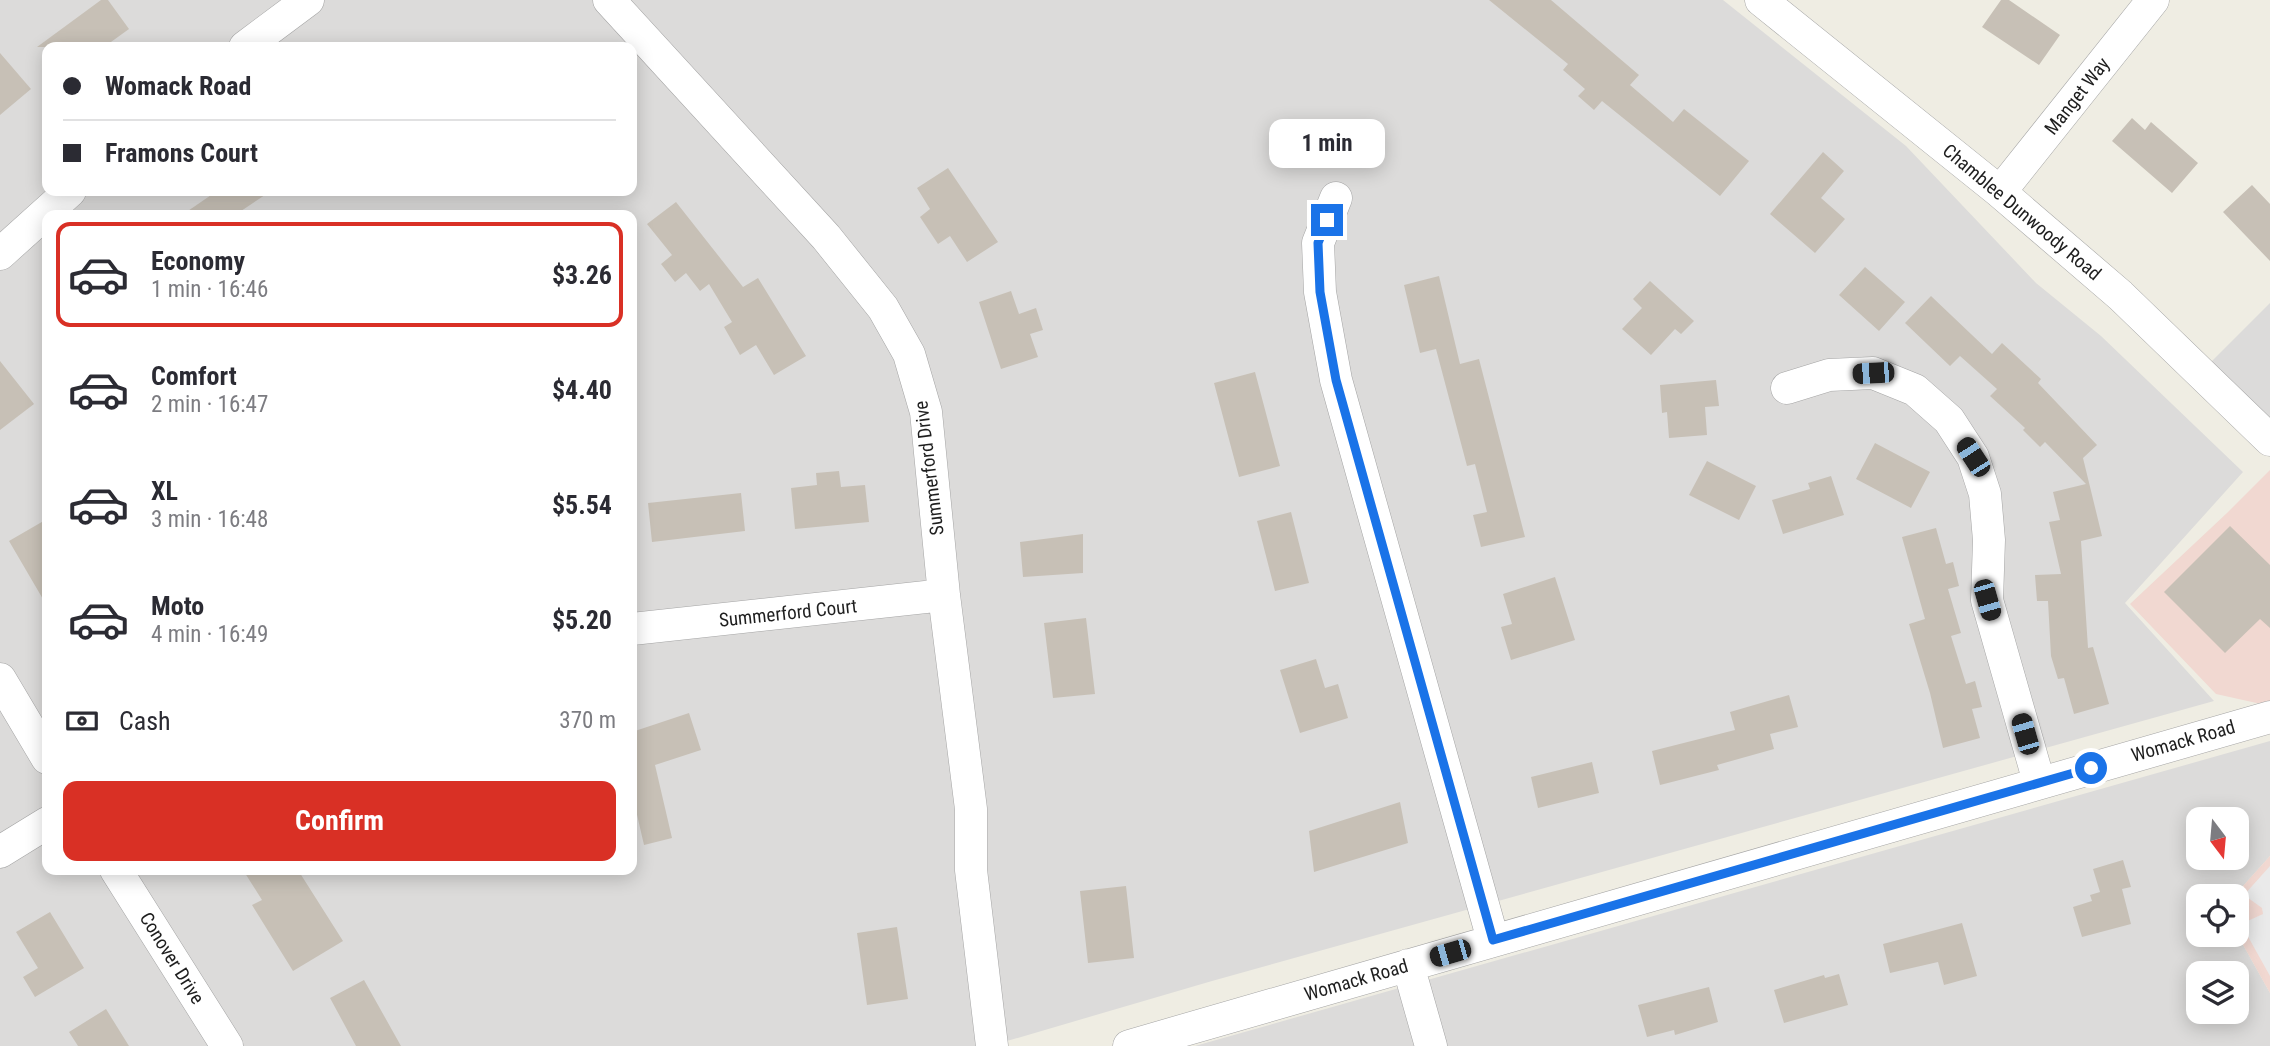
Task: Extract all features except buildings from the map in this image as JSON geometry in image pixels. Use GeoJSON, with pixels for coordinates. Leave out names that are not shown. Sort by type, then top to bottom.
{"type":"FeatureCollection","features":[{"type":"Feature","properties":{"kind":"street"},"geometry":{"type":"LineString","coordinates":[[252,42],[308,0]]}},
{"type":"Feature","properties":{"kind":"street","name":"Summerford Drive"},"geometry":{"type":"LineString","coordinates":[[608,0],[826,237],[883,307],[909,354],[926,412],[944,595],[971,809],[971,870],[992,1046]]}},
{"type":"Feature","properties":{"kind":"street","name":"Chamblee Dunwoody Road"},"geometry":{"type":"LineString","coordinates":[[1761,0],[2000,192],[2120,295],[2270,440]]}},
{"type":"Feature","properties":{"kind":"street","name":"Manget Way"},"geometry":{"type":"LineString","coordinates":[[2000,192],[2154,0]]}},
{"type":"Feature","properties":{"kind":"street"},"geometry":{"type":"LineString","coordinates":[[49,210],[64,196]]}},
{"type":"Feature","properties":{"kind":"street"},"geometry":{"type":"LineString","coordinates":[[1336,198],[1318,243],[1320,292],[1336,380],[1493,940]]}},
{"type":"Feature","properties":{"kind":"street"},"geometry":{"type":"LineString","coordinates":[[0,254],[42,216]]}},
{"type":"Feature","properties":{"kind":"street"},"geometry":{"type":"LineString","coordinates":[[1787,388],[1829,375],[1873,373],[1915,390],[1949,420],[1973,457],[1985,494],[1989,540],[1987,600],[2039,782]]}},
{"type":"Feature","properties":{"kind":"street","name":"Summerford Court"},"geometry":{"type":"LineString","coordinates":[[637,628],[944,595]]}},
{"type":"Feature","properties":{"kind":"street"},"geometry":{"type":"LineString","coordinates":[[0,679],[42,750]]}},
{"type":"Feature","properties":{"kind":"street","name":"Womack Road"},"geometry":{"type":"LineString","coordinates":[[1129,1046],[2270,717]]}},
{"type":"Feature","properties":{"kind":"street"},"geometry":{"type":"LineString","coordinates":[[0,852],[42,826]]}},
{"type":"Feature","properties":{"kind":"street","name":"Conover Drive"},"geometry":{"type":"LineString","coordinates":[[119,875],[227,1046]]}},
{"type":"Feature","properties":{"kind":"street"},"geometry":{"type":"LineString","coordinates":[[1408,965],[1431,1046]]}},
{"type":"Feature","properties":{"kind":"shaded area"},"geometry":{"type":"Polygon","coordinates":[[[0,0],[1723,0],[1906,146],[2036,283],[2101,336],[2243,472],[2125,603],[2214,701],[1212,981],[990,1046],[0,1046],[0,0]]]}},
{"type":"Feature","properties":{"kind":"shaded area"},"geometry":{"type":"Polygon","coordinates":[[[2270,303],[2270,426],[2209,364],[2270,303]]]}},
{"type":"Feature","properties":{"kind":"shaded area"},"geometry":{"type":"Polygon","coordinates":[[[2270,470],[2270,706],[2216,694],[2130,604],[2270,470]]]}},
{"type":"Feature","properties":{"kind":"shaded area"},"geometry":{"type":"Polygon","coordinates":[[[2270,741],[2270,856],[2245,884],[2186,884],[2186,947],[2244,947],[2270,993],[2270,1046],[1195,1046],[2270,741]]]}},
{"type":"Feature","properties":{"kind":"shaded area"},"geometry":{"type":"Polygon","coordinates":[[[2270,856],[2270,993],[2244,947],[2249,947],[2249,884],[2245,884],[2270,856]]]}},
{"type":"Feature","properties":{"kind":"shaded area"},"geometry":{"type":"Polygon","coordinates":[[[2270,866],[2270,976],[2249,938],[2249,920],[2263,914],[2262,908],[2249,899],[2249,889],[2270,866]]]}},
{"type":"Feature","properties":{"kind":"route"},"geometry":{"type":"LineString","coordinates":[[1327,220],[1318,243],[1320,292],[1336,380],[1493,940],[2091,768]]}}]}
